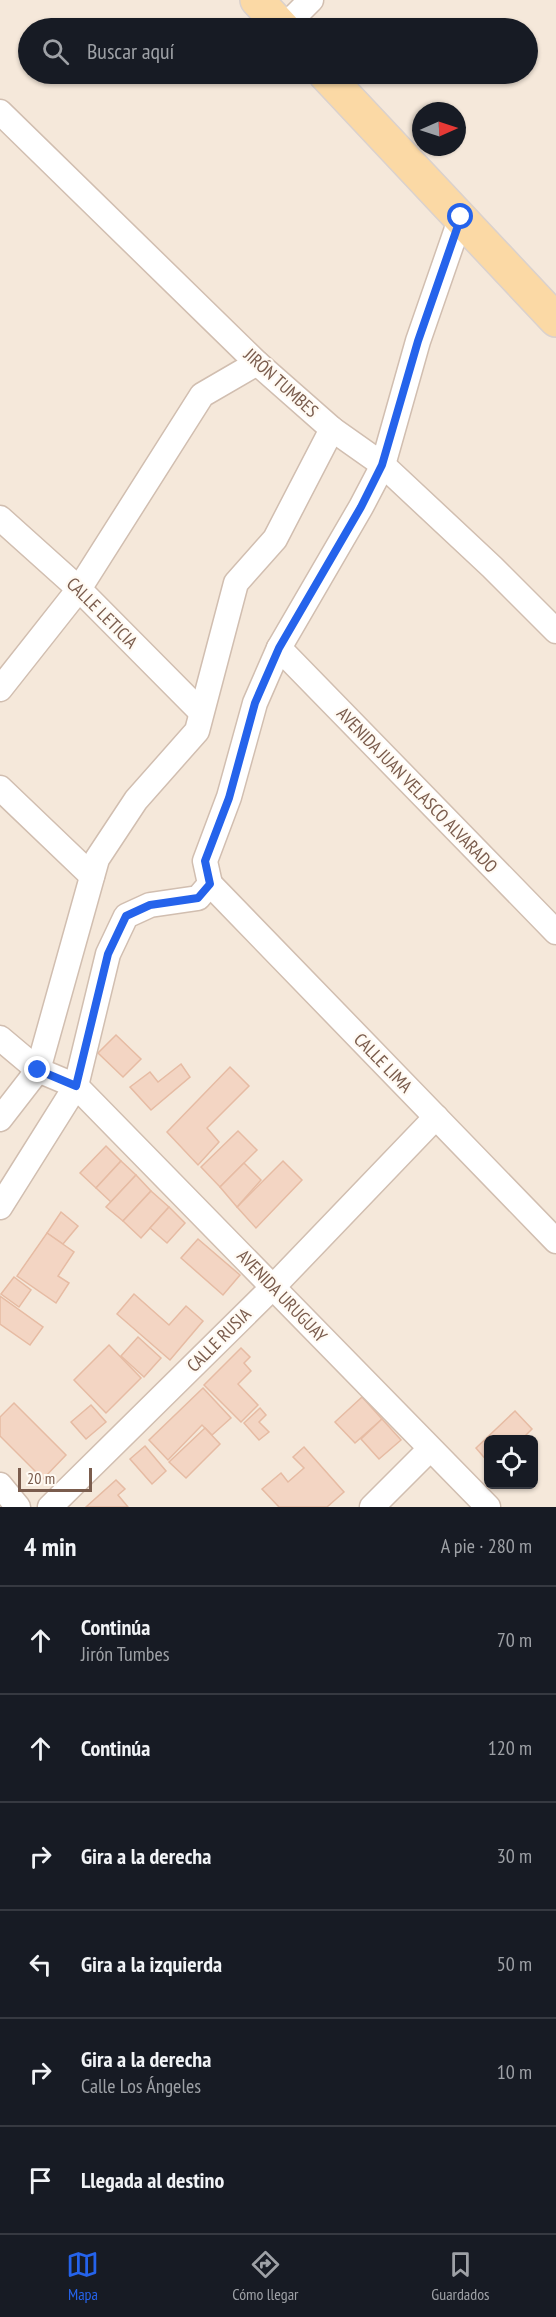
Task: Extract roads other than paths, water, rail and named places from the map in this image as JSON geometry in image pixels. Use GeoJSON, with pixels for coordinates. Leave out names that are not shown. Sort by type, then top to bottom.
{"type":"FeatureCollection","features":[{"type":"Feature","properties":{"kind":"main road"},"geometry":{"type":"LineString","coordinates":[[257,0],[274,18]]}},
{"type":"Feature","properties":{"kind":"main road"},"geometry":{"type":"LineString","coordinates":[[335,84],[556,320]]}},
{"type":"Feature","properties":{"kind":"street"},"geometry":{"type":"LineString","coordinates":[[293,18],[311,0]]}},
{"type":"Feature","properties":{"kind":"street","name":"JIRÓN TUMBES"},"geometry":{"type":"LineString","coordinates":[[0,112],[257,363],[332,429],[382,465],[492,567],[556,631]]}},
{"type":"Feature","properties":{"kind":"street"},"geometry":{"type":"LineString","coordinates":[[0,1207],[76,1086],[108,954],[126,916],[150,905],[198,898],[210,884],[205,861],[229,798],[255,703],[279,648],[361,507],[382,465],[418,341],[461,217]]}},
{"type":"Feature","properties":{"kind":"street"},"geometry":{"type":"LineString","coordinates":[[0,689],[79,589],[202,395],[257,363]]}},
{"type":"Feature","properties":{"kind":"street"},"geometry":{"type":"LineString","coordinates":[[0,1119],[38,1070],[97,859],[136,800],[197,731],[236,583],[275,539],[332,429]]}},
{"type":"Feature","properties":{"kind":"street","name":"CALLE LETICIA"},"geometry":{"type":"LineString","coordinates":[[0,518],[79,589],[201,712]]}},
{"type":"Feature","properties":{"kind":"street","name":"AVENIDA JUAN VELASCO ALVARADO"},"geometry":{"type":"LineString","coordinates":[[279,648],[556,932]]}},
{"type":"Feature","properties":{"kind":"street"},"geometry":{"type":"LineString","coordinates":[[0,788],[92,876]]}},
{"type":"Feature","properties":{"kind":"street","name":"CALLE LIMA"},"geometry":{"type":"LineString","coordinates":[[210,884],[556,1241]]}},
{"type":"Feature","properties":{"kind":"street"},"geometry":{"type":"LineString","coordinates":[[0,1038],[38,1070],[76,1086]]}},
{"type":"Feature","properties":{"kind":"street","name":"AVENIDA URUGUAY"},"geometry":{"type":"LineString","coordinates":[[76,1086],[488,1507]]}},
{"type":"Feature","properties":{"kind":"street","name":"CALLE RUSIA"},"geometry":{"type":"LineString","coordinates":[[50,1507],[273,1287],[436,1117]]}},
{"type":"Feature","properties":{"kind":"street"},"geometry":{"type":"LineString","coordinates":[[372,1507],[430,1449]]}},
{"type":"Feature","properties":{"kind":"street"},"geometry":{"type":"LineString","coordinates":[[0,1485],[18,1507]]}}]}
